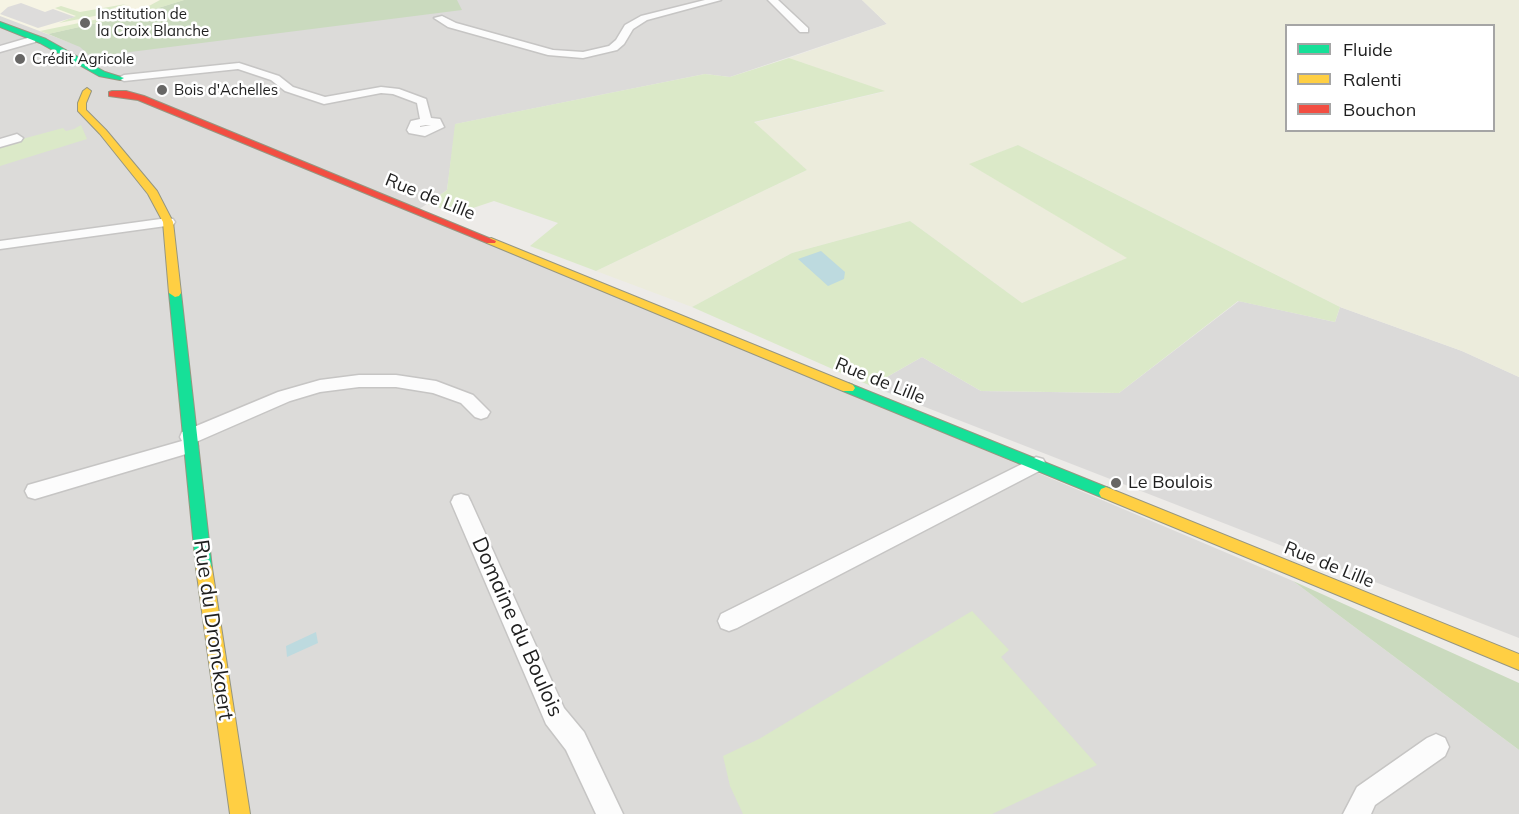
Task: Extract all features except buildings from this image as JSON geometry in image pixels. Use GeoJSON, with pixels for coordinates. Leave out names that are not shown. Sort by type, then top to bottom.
{"type":"FeatureCollection","features":[{"type":"Feature","properties":{"kind":"main road"},"geometry":{"type":"LineString","coordinates":[[0,26],[69,60],[91,77],[88,89]]}},
{"type":"Feature","properties":{"kind":"main road","name":"Rue de Lille"},"geometry":{"type":"LineString","coordinates":[[0,26],[43,41],[102,74],[127,81],[227,133]]}},
{"type":"Feature","properties":{"kind":"main road"},"geometry":{"type":"LineString","coordinates":[[88,89],[102,81],[127,81]]}},
{"type":"Feature","properties":{"kind":"main road"},"geometry":{"type":"LineString","coordinates":[[109,95],[127,81]]}},
{"type":"Feature","properties":{"kind":"main road","name":"Rue de Lille"},"geometry":{"type":"LineString","coordinates":[[88,89],[93,95],[139,97],[1519,662]]}},
{"type":"Feature","properties":{"kind":"main road","name":"Rue du Dronckaert"},"geometry":{"type":"LineString","coordinates":[[88,89],[82,103],[82,111],[104,132],[159,201],[168,222],[189,441],[207,593],[240,814]]}},
{"type":"Feature","properties":{"kind":"main road","name":"Rue du Dronckaert"},"geometry":{"type":"LineString","coordinates":[[104,132],[91,107],[93,102],[109,95]]}},
{"type":"Feature","properties":{"kind":"street"},"geometry":{"type":"LineString","coordinates":[[439,18],[452,25],[552,53],[583,55],[613,48],[620,42],[629,27],[644,18],[716,0]]}},
{"type":"Feature","properties":{"kind":"street"},"geometry":{"type":"LineString","coordinates":[[773,0],[804,30]]}},
{"type":"Feature","properties":{"kind":"street"},"geometry":{"type":"LineString","coordinates":[[0,49],[31,40]]}},
{"type":"Feature","properties":{"kind":"street"},"geometry":{"type":"LineString","coordinates":[[127,81],[194,70],[242,67],[275,78],[289,89],[324,101],[391,90],[422,101],[426,121]]}},
{"type":"Feature","properties":{"kind":"street"},"geometry":{"type":"LineString","coordinates":[[0,143],[17,138]]}},
{"type":"Feature","properties":{"kind":"street"},"geometry":{"type":"LineString","coordinates":[[0,245],[168,222]]}},
{"type":"Feature","properties":{"kind":"street"},"geometry":{"type":"LineString","coordinates":[[35,491],[189,441],[284,396],[320,386],[359,381],[396,381],[436,387],[467,399],[481,412]]}},
{"type":"Feature","properties":{"kind":"street"},"geometry":{"type":"LineString","coordinates":[[729,621],[1036,464]]}},
{"type":"Feature","properties":{"kind":"street","name":"Domaine du Boulois"},"geometry":{"type":"LineString","coordinates":[[461,502],[555,716],[575,741],[610,814]]}},
{"type":"Feature","properties":{"kind":"street"},"geometry":{"type":"LineString","coordinates":[[1356,814],[1366,796],[1436,747]]}},
{"type":"Feature","properties":{"kind":"shaded area"},"geometry":{"type":"Polygon","coordinates":[[[0,0],[862,0],[887,24],[730,77],[705,74],[456,124],[447,190],[418,210],[1293,581],[1519,750],[1519,814],[0,814],[0,0]]]}},
{"type":"Feature","properties":{"kind":"shaded area","name":"Institution de la Croix Blanche"},"geometry":{"type":"Polygon","coordinates":[[[0,0],[243,0],[71,43],[0,16],[0,0]]]}},
{"type":"Feature","properties":{"kind":"shaded area"},"geometry":{"type":"Polygon","coordinates":[[[21,3],[45,12],[53,9],[75,17],[38,28],[0,14],[8,7],[21,3]]]}},
{"type":"Feature","properties":{"kind":"shaded area"},"geometry":{"type":"Polygon","coordinates":[[[1239,301],[1335,322],[1340,307],[1462,351],[1519,377],[1519,638],[871,386],[922,357],[981,391],[1119,393],[1239,301]]]}},
{"type":"Feature","properties":{"kind":"green space"},"geometry":{"type":"Polygon","coordinates":[[[160,0],[184,0],[142,13],[48,34],[40,31],[123,14],[147,7],[160,0]]]}},
{"type":"Feature","properties":{"kind":"green space"},"geometry":{"type":"Polygon","coordinates":[[[184,0],[457,0],[462,10],[91,57],[80,47],[48,34],[142,13],[184,0]]]}},
{"type":"Feature","properties":{"kind":"green space"},"geometry":{"type":"Polygon","coordinates":[[[862,0],[1519,0],[1519,377],[1462,351],[1340,307],[1018,145],[970,164],[1128,258],[1022,303],[910,221],[792,253],[692,307],[596,271],[807,170],[753,123],[883,92],[789,58],[887,24],[862,0]]]}},
{"type":"Feature","properties":{"kind":"green space"},"geometry":{"type":"Polygon","coordinates":[[[126,4],[114,8],[115,12],[59,23],[76,16],[55,8],[61,6],[80,12],[126,4]]]}},
{"type":"Feature","properties":{"kind":"green space"},"geometry":{"type":"Polygon","coordinates":[[[789,58],[885,91],[754,122],[807,170],[596,271],[530,246],[558,223],[494,201],[458,213],[427,204],[447,190],[455,124],[705,74],[730,77],[789,58]]]}},
{"type":"Feature","properties":{"kind":"green space"},"geometry":{"type":"Polygon","coordinates":[[[81,125],[87,139],[0,166],[0,145],[63,128],[66,131],[81,125]]]}},
{"type":"Feature","properties":{"kind":"green space"},"geometry":{"type":"Polygon","coordinates":[[[1018,145],[1340,307],[1335,322],[1238,301],[1119,393],[981,391],[922,357],[871,386],[692,307],[792,253],[910,221],[1022,303],[1127,258],[969,164],[1018,145]]]}},
{"type":"Feature","properties":{"kind":"green space"},"geometry":{"type":"Polygon","coordinates":[[[1293,581],[1519,683],[1519,750],[1293,581]]]}},
{"type":"Feature","properties":{"kind":"green space"},"geometry":{"type":"Polygon","coordinates":[[[972,611],[1009,650],[1001,657],[1097,765],[992,814],[743,814],[730,786],[723,756],[759,739],[972,611]]]}},
{"type":"Feature","properties":{"kind":"water"},"geometry":{"type":"Polygon","coordinates":[[[821,251],[845,272],[844,279],[828,286],[798,259],[821,251]]]}},
{"type":"Feature","properties":{"kind":"water"},"geometry":{"type":"Polygon","coordinates":[[[316,632],[318,643],[287,657],[286,646],[316,632]]]}},
{"type":"Feature","properties":{"kind":"traffic: fast"},"geometry":{"type":"LineString","coordinates":[[0,24],[43,41],[102,74],[120,78]]}},
{"type":"Feature","properties":{"kind":"traffic: fast"},"geometry":{"type":"LineString","coordinates":[[175,293],[204,568]]}},
{"type":"Feature","properties":{"kind":"traffic: fast"},"geometry":{"type":"LineString","coordinates":[[848,388],[1106,493]]}},
{"type":"Feature","properties":{"kind":"traffic: slow"},"geometry":{"type":"LineString","coordinates":[[87,91],[82,103],[82,111],[103,132],[153,193],[168,222],[175,293]]}},
{"type":"Feature","properties":{"kind":"traffic: slow"},"geometry":{"type":"LineString","coordinates":[[491,241],[848,388]]}},
{"type":"Feature","properties":{"kind":"traffic: slow"},"geometry":{"type":"LineString","coordinates":[[1106,493],[1519,662]]}},
{"type":"Feature","properties":{"kind":"traffic: slow"},"geometry":{"type":"LineString","coordinates":[[204,568],[240,814]]}},
{"type":"Feature","properties":{"kind":"traffic: jam"},"geometry":{"type":"LineString","coordinates":[[112,94],[126,94],[141,98],[491,241]]}},
{"type":"Feature","properties":{"kind":"place","name":"Institution de la Croix Blanche"},"geometry":{"type":"Point","coordinates":[85,23]}},
{"type":"Feature","properties":{"kind":"place","name":"Crédit Agricole"},"geometry":{"type":"Point","coordinates":[20,59]}},
{"type":"Feature","properties":{"kind":"place","name":"Bois d'Achelles"},"geometry":{"type":"Point","coordinates":[162,90]}},
{"type":"Feature","properties":{"kind":"place","name":"Le Boulois"},"geometry":{"type":"Point","coordinates":[1116,483]}}]}
